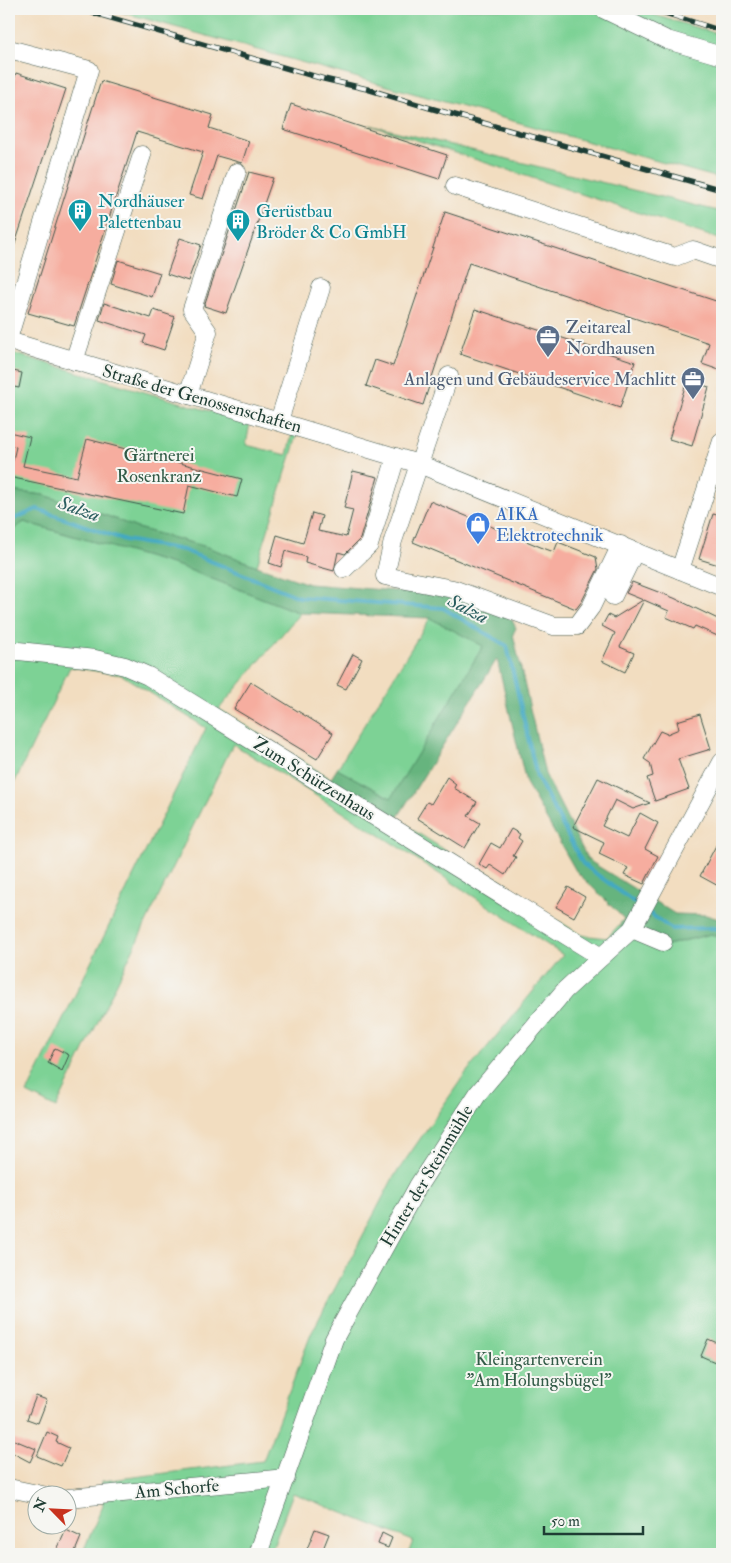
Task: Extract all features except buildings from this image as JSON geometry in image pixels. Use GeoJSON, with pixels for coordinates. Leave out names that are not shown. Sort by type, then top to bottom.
{"type":"FeatureCollection","features":[{"type":"Feature","properties":{"kind":"street"},"geometry":{"type":"LineString","coordinates":[[604,9],[667,40],[722,56]]}},
{"type":"Feature","properties":{"kind":"street"},"geometry":{"type":"LineString","coordinates":[[9,49],[89,70],[9,336]]}},
{"type":"Feature","properties":{"kind":"street"},"geometry":{"type":"LineString","coordinates":[[74,361],[142,155]]}},
{"type":"Feature","properties":{"kind":"street"},"geometry":{"type":"LineString","coordinates":[[188,394],[208,332],[192,309],[237,172]]}},
{"type":"Feature","properties":{"kind":"street"},"geometry":{"type":"LineString","coordinates":[[455,186],[675,257],[693,250],[722,260]]}},
{"type":"Feature","properties":{"kind":"street"},"geometry":{"type":"LineString","coordinates":[[279,421],[321,288]]}},
{"type":"Feature","properties":{"kind":"street","name":"Straße der Genossenschaften"},"geometry":{"type":"LineString","coordinates":[[9,341],[420,464],[722,587]]}},
{"type":"Feature","properties":{"kind":"street"},"geometry":{"type":"LineString","coordinates":[[448,376],[393,541],[385,576],[453,589],[554,626],[578,626],[628,548]]}},
{"type":"Feature","properties":{"kind":"street"},"geometry":{"type":"LineString","coordinates":[[680,570],[722,442]]}},
{"type":"Feature","properties":{"kind":"street"},"geometry":{"type":"LineString","coordinates":[[344,569],[369,545],[396,457]]}},
{"type":"Feature","properties":{"kind":"street"},"geometry":{"type":"LineString","coordinates":[[613,596],[628,548]]}},
{"type":"Feature","properties":{"kind":"street","name":"Zum Schützenhaus"},"geometry":{"type":"LineString","coordinates":[[9,650],[95,659],[125,666],[148,676],[601,957]]}},
{"type":"Feature","properties":{"kind":"street","name":"Hinter der Steinmühle"},"geometry":{"type":"LineString","coordinates":[[258,1554],[334,1339],[418,1186],[479,1092],[565,990],[635,924],[722,762]]}},
{"type":"Feature","properties":{"kind":"street"},"geometry":{"type":"LineString","coordinates":[[635,924],[664,942]]}},
{"type":"Feature","properties":{"kind":"street","name":"Am Schorfe"},"geometry":{"type":"LineString","coordinates":[[78,1497],[286,1478]]}},
{"type":"Feature","properties":{"kind":"street"},"geometry":{"type":"LineString","coordinates":[[9,1488],[28,1492]]}},
{"type":"Feature","properties":{"kind":"green space"},"geometry":{"type":"Polygon","coordinates":[[[110,9],[634,9],[722,35],[722,179],[110,9]]]}},
{"type":"Feature","properties":{"kind":"green space"},"geometry":{"type":"Polygon","coordinates":[[[370,125],[722,212],[722,240],[370,125]]]}},
{"type":"Feature","properties":{"kind":"green space","name":"Gärtnerei Rosenkranz"},"geometry":{"type":"Polygon","coordinates":[[[9,352],[250,423],[246,445],[287,455],[292,434],[297,436],[257,566],[207,547],[137,528],[44,495],[9,491],[9,352]]]}},
{"type":"Feature","properties":{"kind":"green space"},"geometry":{"type":"Polygon","coordinates":[[[9,491],[44,495],[137,528],[207,547],[309,584],[459,596],[511,618],[516,628],[513,634],[545,774],[588,860],[675,914],[706,915],[722,920],[722,938],[711,934],[659,947],[634,938],[619,925],[624,919],[576,871],[526,783],[497,659],[396,820],[330,780],[337,769],[391,798],[483,646],[430,618],[300,613],[179,566],[24,522],[9,533],[9,491]]]}},
{"type":"Feature","properties":{"kind":"green space","name":"Kleingartenverein \"Am Holungsbügel\""},"geometry":{"type":"Polygon","coordinates":[[[24,522],[179,566],[300,613],[219,709],[581,935],[607,938],[619,925],[634,938],[659,947],[711,934],[722,938],[722,1554],[408,1554],[413,1541],[293,1493],[270,1554],[82,1554],[103,1505],[102,1481],[263,1461],[311,1334],[393,1178],[465,1074],[563,955],[386,839],[233,744],[56,1108],[27,1093],[206,728],[122,675],[70,667],[9,794],[9,533],[24,522]]]}},
{"type":"Feature","properties":{"kind":"green space"},"geometry":{"type":"Polygon","coordinates":[[[430,618],[484,646],[391,799],[337,769],[430,618]]]}},
{"type":"Feature","properties":{"kind":"waterway","name":"Salza"},"geometry":{"type":"LineString","coordinates":[[9,521],[37,509],[125,540],[183,550],[299,597],[443,608],[507,646],[537,777],[583,864],[638,905]]}},
{"type":"Feature","properties":{"kind":"waterway","name":"Salza"},"geometry":{"type":"LineString","coordinates":[[648,912],[671,929],[713,928],[722,930]]}},
{"type":"Feature","properties":{"kind":"railway"},"geometry":{"type":"LineString","coordinates":[[80,9],[722,190]]}},
{"type":"Feature","properties":{"kind":"railway"},"geometry":{"type":"LineString","coordinates":[[652,9],[722,31]]}},
{"type":"Feature","properties":{"kind":"place","name":"Nordhäuser Palettenbau"},"geometry":{"type":"Point","coordinates":[80,232]}},
{"type":"Feature","properties":{"kind":"place","name":"Gerüstbau Bröder & Co GmbH"},"geometry":{"type":"Point","coordinates":[238,242]}},
{"type":"Feature","properties":{"kind":"place","name":"Zeitareal Nordhausen"},"geometry":{"type":"Point","coordinates":[548,358]}},
{"type":"Feature","properties":{"kind":"place","name":"Anlagen und Gebäudeservice Machlitt"},"geometry":{"type":"Point","coordinates":[693,400]}},
{"type":"Feature","properties":{"kind":"place","name":"AIKA Elektrotechnik"},"geometry":{"type":"Point","coordinates":[478,545]}}]}
